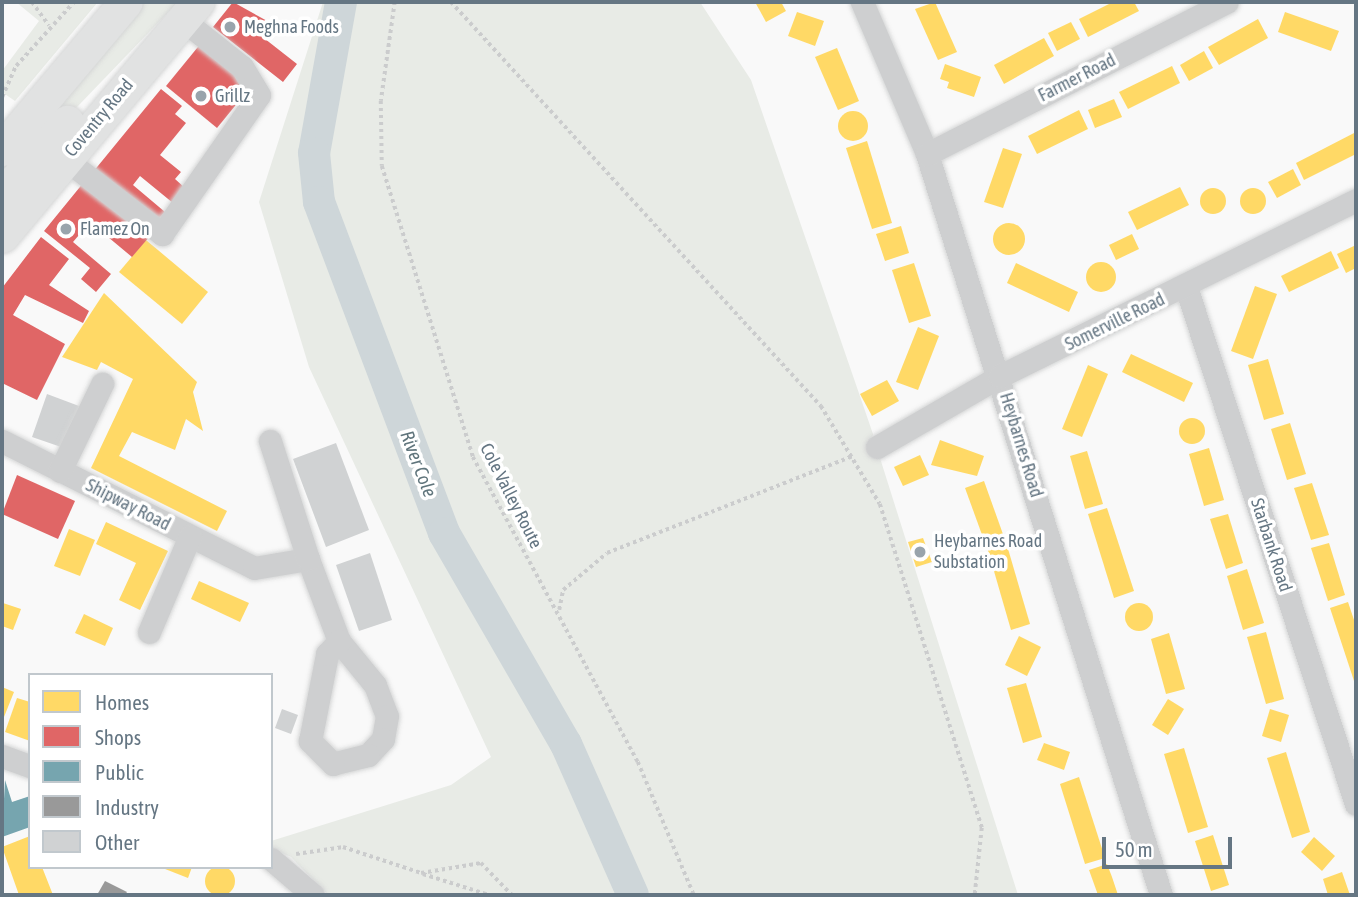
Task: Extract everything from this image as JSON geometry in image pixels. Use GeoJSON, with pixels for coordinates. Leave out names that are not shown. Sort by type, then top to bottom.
{"type":"FeatureCollection","features":[{"type":"Feature","properties":{"kind":"highway"},"geometry":{"type":"LineString","coordinates":[[2,149],[126,2]]}},
{"type":"Feature","properties":{"kind":"highway"},"geometry":{"type":"LineString","coordinates":[[2,195],[110,73],[187,16]]}},
{"type":"Feature","properties":{"kind":"highway","name":"Coventry Road"},"geometry":{"type":"LineString","coordinates":[[2,236],[187,16]]}},
{"type":"Feature","properties":{"kind":"street","name":"Heybarnes Road"},"geometry":{"type":"LineString","coordinates":[[862,2],[927,154],[1000,376],[1161,895]]}},
{"type":"Feature","properties":{"kind":"street","name":"Farmer Road"},"geometry":{"type":"LineString","coordinates":[[927,154],[1227,2]]}},
{"type":"Feature","properties":{"kind":"street"},"geometry":{"type":"LineString","coordinates":[[65,159],[162,234],[259,95],[242,67],[187,16]]}},
{"type":"Feature","properties":{"kind":"street","name":"Somerville Road"},"geometry":{"type":"LineString","coordinates":[[877,447],[1000,376],[1186,287],[1356,200]]}},
{"type":"Feature","properties":{"kind":"street","name":"Starbank Road"},"geometry":{"type":"LineString","coordinates":[[1186,287],[1351,770],[1356,804]]}},
{"type":"Feature","properties":{"kind":"street"},"geometry":{"type":"LineString","coordinates":[[60,471],[102,384]]}},
{"type":"Feature","properties":{"kind":"street","name":"Shipway Road"},"geometry":{"type":"LineString","coordinates":[[2,441],[254,568],[308,559]]}},
{"type":"Feature","properties":{"kind":"street"},"geometry":{"type":"LineString","coordinates":[[270,441],[308,559],[339,641],[375,685],[387,716],[383,739],[368,755],[333,764],[310,741],[327,654],[339,641]]}},
{"type":"Feature","properties":{"kind":"street"},"geometry":{"type":"LineString","coordinates":[[149,632],[190,537]]}},
{"type":"Feature","properties":{"kind":"street"},"geometry":{"type":"LineString","coordinates":[[2,756],[28,765]]}},
{"type":"Feature","properties":{"kind":"street"},"geometry":{"type":"LineString","coordinates":[[274,860],[313,895]]}},
{"type":"Feature","properties":{"kind":"path"},"geometry":{"type":"LineString","coordinates":[[32,2],[49,25]]}},
{"type":"Feature","properties":{"kind":"path"},"geometry":{"type":"LineString","coordinates":[[2,97],[49,25],[74,2]]}},
{"type":"Feature","properties":{"kind":"path","name":"Cole Valley Route"},"geometry":{"type":"LineString","coordinates":[[395,2],[379,137],[391,202],[473,457],[638,762],[694,895]]}},
{"type":"Feature","properties":{"kind":"path"},"geometry":{"type":"LineString","coordinates":[[451,2],[821,406],[853,456],[880,503],[902,562],[982,828],[975,895]]}},
{"type":"Feature","properties":{"kind":"path"},"geometry":{"type":"LineString","coordinates":[[559,612],[563,590],[607,553],[877,447]]}},
{"type":"Feature","properties":{"kind":"path"},"geometry":{"type":"LineString","coordinates":[[274,860],[302,850],[344,847],[489,895]]}},
{"type":"Feature","properties":{"kind":"path"},"geometry":{"type":"LineString","coordinates":[[421,873],[481,863],[512,895]]}},
{"type":"Feature","properties":{"kind":"shaded area"},"geometry":{"type":"Polygon","coordinates":[[[16,2],[98,2],[15,101],[2,92],[2,71],[39,21],[16,2]]]}},
{"type":"Feature","properties":{"kind":"shaded area"},"geometry":{"type":"Polygon","coordinates":[[[144,2],[178,2],[2,185],[2,164],[144,2]]]}},
{"type":"Feature","properties":{"kind":"shaded area"},"geometry":{"type":"Polygon","coordinates":[[[323,2],[700,2],[751,80],[873,434],[871,448],[880,458],[1018,895],[328,895],[291,857],[273,849],[273,840],[451,785],[491,757],[309,367],[259,202],[323,2]]]}},
{"type":"Feature","properties":{"kind":"building: Homes"},"geometry":{"type":"Polygon","coordinates":[[[755,2],[781,2],[786,11],[766,22],[755,2]]]}},
{"type":"Feature","properties":{"kind":"building: Homes"},"geometry":{"type":"Polygon","coordinates":[[[935,2],[957,52],[938,60],[915,9],[935,2]]]}},
{"type":"Feature","properties":{"kind":"building: Homes"},"geometry":{"type":"Polygon","coordinates":[[[1113,2],[1134,2],[1139,11],[1088,37],[1079,19],[1113,2]]]}},
{"type":"Feature","properties":{"kind":"building: Homes"},"geometry":{"type":"Polygon","coordinates":[[[797,12],[824,21],[815,46],[788,36],[797,12]]]}},
{"type":"Feature","properties":{"kind":"building: Homes"},"geometry":{"type":"Polygon","coordinates":[[[1285,12],[1339,31],[1331,51],[1278,32],[1285,12]]]}},
{"type":"Feature","properties":{"kind":"building: Homes"},"geometry":{"type":"Polygon","coordinates":[[[1258,19],[1268,38],[1219,65],[1208,47],[1258,19]]]}},
{"type":"Feature","properties":{"kind":"building: Homes"},"geometry":{"type":"Polygon","coordinates":[[[1071,22],[1080,39],[1057,51],[1048,33],[1071,22]]]}},
{"type":"Feature","properties":{"kind":"building: Homes"},"geometry":{"type":"Polygon","coordinates":[[[1044,38],[1054,56],[1004,84],[994,65],[1044,38]]]}},
{"type":"Feature","properties":{"kind":"building: Homes"},"geometry":{"type":"Polygon","coordinates":[[[837,48],[859,101],[838,110],[815,57],[837,48]]]}},
{"type":"Feature","properties":{"kind":"building: Homes"},"geometry":{"type":"Polygon","coordinates":[[[1204,51],[1213,68],[1189,81],[1180,65],[1204,51]]]}},
{"type":"Feature","properties":{"kind":"building: Homes"},"geometry":{"type":"Polygon","coordinates":[[[945,64],[981,77],[974,97],[947,88],[949,82],[940,79],[945,64]]]}},
{"type":"Feature","properties":{"kind":"building: Homes"},"geometry":{"type":"Polygon","coordinates":[[[1172,66],[1180,83],[1128,109],[1119,92],[1172,66]]]}},
{"type":"Feature","properties":{"kind":"building: Homes"},"geometry":{"type":"Polygon","coordinates":[[[1114,99],[1122,117],[1095,128],[1088,110],[1114,99]]]}},
{"type":"Feature","properties":{"kind":"building: Homes"},"geometry":{"type":"Polygon","coordinates":[[[1079,110],[1088,129],[1037,154],[1028,136],[1079,110]]]}},
{"type":"Feature","properties":{"kind":"building: Homes"},"geometry":{"type":"Polygon","coordinates":[[[853,111],[864,115],[868,126],[864,137],[853,141],[842,137],[838,126],[842,115],[853,111]]]}},
{"type":"Feature","properties":{"kind":"building: Homes"},"geometry":{"type":"Polygon","coordinates":[[[1356,132],[1356,154],[1304,180],[1296,163],[1356,132]]]}},
{"type":"Feature","properties":{"kind":"building: Homes"},"geometry":{"type":"Polygon","coordinates":[[[867,141],[892,223],[872,229],[846,148],[867,141]]]}},
{"type":"Feature","properties":{"kind":"building: Homes"},"geometry":{"type":"Polygon","coordinates":[[[1003,148],[1022,154],[1003,208],[984,202],[1003,148]]]}},
{"type":"Feature","properties":{"kind":"building: Homes"},"geometry":{"type":"Polygon","coordinates":[[[1293,169],[1301,185],[1277,198],[1268,182],[1293,169]]]}},
{"type":"Feature","properties":{"kind":"building: Homes"},"geometry":{"type":"Polygon","coordinates":[[[1180,187],[1189,205],[1137,230],[1128,212],[1180,187]]]}},
{"type":"Feature","properties":{"kind":"building: Homes"},"geometry":{"type":"Polygon","coordinates":[[[1213,188],[1222,192],[1226,201],[1222,210],[1213,214],[1204,210],[1200,201],[1204,192],[1213,188]]]}},
{"type":"Feature","properties":{"kind":"building: Homes"},"geometry":{"type":"Polygon","coordinates":[[[1253,188],[1262,192],[1266,201],[1262,210],[1253,214],[1244,210],[1240,201],[1244,192],[1253,188]]]}},
{"type":"Feature","properties":{"kind":"building: Homes"},"geometry":{"type":"Polygon","coordinates":[[[1009,223],[1020,228],[1025,239],[1020,250],[1009,255],[998,250],[993,239],[998,228],[1009,223]]]}},
{"type":"Feature","properties":{"kind":"building: Homes"},"geometry":{"type":"Polygon","coordinates":[[[901,226],[909,253],[885,261],[876,234],[901,226]]]}},
{"type":"Feature","properties":{"kind":"building: Homes"},"geometry":{"type":"Polygon","coordinates":[[[1132,234],[1139,249],[1116,260],[1109,245],[1132,234]]]}},
{"type":"Feature","properties":{"kind":"building: Homes"},"geometry":{"type":"Polygon","coordinates":[[[146,240],[208,292],[182,324],[119,272],[146,240]]]}},
{"type":"Feature","properties":{"kind":"building: Homes"},"geometry":{"type":"Polygon","coordinates":[[[1356,245],[1356,268],[1346,273],[1337,254],[1356,245]]]}},
{"type":"Feature","properties":{"kind":"building: Homes"},"geometry":{"type":"Polygon","coordinates":[[[1331,251],[1339,268],[1289,292],[1281,276],[1331,251]]]}},
{"type":"Feature","properties":{"kind":"building: Homes"},"geometry":{"type":"Polygon","coordinates":[[[1101,262],[1107,263],[1115,271],[1115,283],[1107,291],[1101,292],[1095,291],[1087,283],[1086,277],[1087,271],[1095,263],[1101,262]]]}},
{"type":"Feature","properties":{"kind":"building: Homes"},"geometry":{"type":"Polygon","coordinates":[[[914,263],[931,316],[909,323],[892,270],[914,263]]]}},
{"type":"Feature","properties":{"kind":"building: Homes"},"geometry":{"type":"Polygon","coordinates":[[[1016,263],[1078,292],[1069,312],[1007,283],[1016,263]]]}},
{"type":"Feature","properties":{"kind":"building: Homes"},"geometry":{"type":"Polygon","coordinates":[[[1255,286],[1277,294],[1253,359],[1231,351],[1255,286]]]}},
{"type":"Feature","properties":{"kind":"building: Homes"},"geometry":{"type":"Polygon","coordinates":[[[104,293],[197,382],[193,392],[203,431],[186,419],[175,450],[132,432],[119,456],[227,511],[217,531],[91,468],[133,379],[101,362],[97,370],[62,357],[104,293]]]}},
{"type":"Feature","properties":{"kind":"building: Homes"},"geometry":{"type":"Polygon","coordinates":[[[918,327],[939,336],[918,390],[896,382],[918,327]]]}},
{"type":"Feature","properties":{"kind":"building: Homes"},"geometry":{"type":"Polygon","coordinates":[[[1131,354],[1193,383],[1184,402],[1122,372],[1131,354]]]}},
{"type":"Feature","properties":{"kind":"building: Homes"},"geometry":{"type":"Polygon","coordinates":[[[1268,359],[1284,414],[1264,420],[1248,365],[1268,359]]]}},
{"type":"Feature","properties":{"kind":"building: Homes"},"geometry":{"type":"Polygon","coordinates":[[[1088,365],[1108,374],[1082,437],[1062,429],[1088,365]]]}},
{"type":"Feature","properties":{"kind":"building: Homes"},"geometry":{"type":"Polygon","coordinates":[[[887,380],[899,401],[872,416],[860,394],[887,380]]]}},
{"type":"Feature","properties":{"kind":"building: Homes"},"geometry":{"type":"Polygon","coordinates":[[[1192,418],[1201,422],[1205,431],[1201,440],[1192,444],[1183,440],[1179,431],[1183,422],[1192,418]]]}},
{"type":"Feature","properties":{"kind":"building: Homes"},"geometry":{"type":"Polygon","coordinates":[[[1290,423],[1306,474],[1287,480],[1271,429],[1290,423]]]}},
{"type":"Feature","properties":{"kind":"building: Homes"},"geometry":{"type":"Polygon","coordinates":[[[940,440],[984,456],[977,476],[931,465],[940,440]]]}},
{"type":"Feature","properties":{"kind":"building: Homes"},"geometry":{"type":"Polygon","coordinates":[[[1209,448],[1224,500],[1204,506],[1189,454],[1209,448]]]}},
{"type":"Feature","properties":{"kind":"building: Homes"},"geometry":{"type":"Polygon","coordinates":[[[1087,451],[1103,504],[1085,509],[1070,456],[1087,451]]]}},
{"type":"Feature","properties":{"kind":"building: Homes"},"geometry":{"type":"Polygon","coordinates":[[[920,455],[929,475],[903,486],[894,467],[920,455]]]}},
{"type":"Feature","properties":{"kind":"building: Homes"},"geometry":{"type":"Polygon","coordinates":[[[984,481],[1004,537],[985,543],[965,488],[984,481]]]}},
{"type":"Feature","properties":{"kind":"building: Homes"},"geometry":{"type":"Polygon","coordinates":[[[1312,483],[1329,535],[1311,540],[1294,488],[1312,483]]]}},
{"type":"Feature","properties":{"kind":"building: Homes"},"geometry":{"type":"Polygon","coordinates":[[[1107,508],[1134,591],[1114,598],[1088,514],[1107,508]]]}},
{"type":"Feature","properties":{"kind":"building: Homes"},"geometry":{"type":"Polygon","coordinates":[[[1228,514],[1243,563],[1226,569],[1210,519],[1228,514]]]}},
{"type":"Feature","properties":{"kind":"building: Homes"},"geometry":{"type":"Polygon","coordinates":[[[106,522],[168,551],[140,610],[119,600],[136,563],[96,544],[106,522]]]}},
{"type":"Feature","properties":{"kind":"building: Homes"},"geometry":{"type":"Polygon","coordinates":[[[69,529],[95,540],[80,576],[54,566],[69,529]]]}},
{"type":"Feature","properties":{"kind":"building: Homes","name":"Heybarnes Road Substation"},"geometry":{"type":"Polygon","coordinates":[[[923,538],[932,562],[916,567],[908,542],[923,538]]]}},
{"type":"Feature","properties":{"kind":"building: Homes"},"geometry":{"type":"Polygon","coordinates":[[[1006,542],[1030,624],[1011,630],[987,547],[1006,542]]]}},
{"type":"Feature","properties":{"kind":"building: Homes"},"geometry":{"type":"Polygon","coordinates":[[[1329,543],[1345,595],[1328,601],[1311,548],[1329,543]]]}},
{"type":"Feature","properties":{"kind":"building: Homes"},"geometry":{"type":"Polygon","coordinates":[[[1247,569],[1264,623],[1243,630],[1227,576],[1247,569]]]}},
{"type":"Feature","properties":{"kind":"building: Homes"},"geometry":{"type":"Polygon","coordinates":[[[199,581],[249,603],[240,622],[191,599],[199,581]]]}},
{"type":"Feature","properties":{"kind":"building: Homes"},"geometry":{"type":"Polygon","coordinates":[[[1348,602],[1356,626],[1356,687],[1330,608],[1348,602]]]}},
{"type":"Feature","properties":{"kind":"building: Homes"},"geometry":{"type":"Polygon","coordinates":[[[3,603],[21,609],[13,630],[2,626],[3,603]]]}},
{"type":"Feature","properties":{"kind":"building: Homes"},"geometry":{"type":"Polygon","coordinates":[[[1139,603],[1149,607],[1153,617],[1149,627],[1139,631],[1129,627],[1125,617],[1129,607],[1139,603]]]}},
{"type":"Feature","properties":{"kind":"building: Homes"},"geometry":{"type":"Polygon","coordinates":[[[84,614],[113,628],[105,646],[75,633],[84,614]]]}},
{"type":"Feature","properties":{"kind":"building: Homes"},"geometry":{"type":"Polygon","coordinates":[[[1266,632],[1284,699],[1266,704],[1247,637],[1266,632]]]}},
{"type":"Feature","properties":{"kind":"building: Homes"},"geometry":{"type":"Polygon","coordinates":[[[1169,633],[1185,689],[1166,694],[1151,639],[1169,633]]]}},
{"type":"Feature","properties":{"kind":"building: Homes"},"geometry":{"type":"Polygon","coordinates":[[[1019,636],[1041,647],[1027,676],[1005,665],[1019,636]]]}},
{"type":"Feature","properties":{"kind":"building: Homes"},"geometry":{"type":"Polygon","coordinates":[[[1026,683],[1042,737],[1023,743],[1007,688],[1026,683]]]}},
{"type":"Feature","properties":{"kind":"building: Homes"},"geometry":{"type":"Polygon","coordinates":[[[2,687],[14,692],[2,722],[2,687]]]}},
{"type":"Feature","properties":{"kind":"building: Homes"},"geometry":{"type":"Polygon","coordinates":[[[17,698],[28,701],[28,740],[5,732],[17,698]]]}},
{"type":"Feature","properties":{"kind":"building: Homes"},"geometry":{"type":"Polygon","coordinates":[[[1168,699],[1184,709],[1168,735],[1152,725],[1168,699]]]}},
{"type":"Feature","properties":{"kind":"building: Homes"},"geometry":{"type":"Polygon","coordinates":[[[1270,709],[1289,715],[1281,742],[1262,736],[1270,709]]]}},
{"type":"Feature","properties":{"kind":"building: Homes"},"geometry":{"type":"Polygon","coordinates":[[[1044,743],[1070,752],[1064,770],[1037,760],[1044,743]]]}},
{"type":"Feature","properties":{"kind":"building: Homes"},"geometry":{"type":"Polygon","coordinates":[[[1184,748],[1208,827],[1188,833],[1164,754],[1184,748]]]}},
{"type":"Feature","properties":{"kind":"building: Homes"},"geometry":{"type":"Polygon","coordinates":[[[1286,752],[1310,832],[1292,838],[1267,758],[1286,752]]]}},
{"type":"Feature","properties":{"kind":"building: Homes"},"geometry":{"type":"Polygon","coordinates":[[[1079,777],[1105,858],[1085,864],[1060,784],[1079,777]]]}},
{"type":"Feature","properties":{"kind":"building: Homes"},"geometry":{"type":"Polygon","coordinates":[[[1213,835],[1229,885],[1211,891],[1195,841],[1213,835]]]}},
{"type":"Feature","properties":{"kind":"building: Homes"},"geometry":{"type":"Polygon","coordinates":[[[28,837],[28,869],[43,869],[53,895],[19,895],[2,847],[28,837]]]}},
{"type":"Feature","properties":{"kind":"building: Homes"},"geometry":{"type":"Polygon","coordinates":[[[1314,837],[1335,856],[1322,871],[1301,852],[1314,837]]]}},
{"type":"Feature","properties":{"kind":"building: Homes"},"geometry":{"type":"Polygon","coordinates":[[[1107,864],[1118,895],[1098,895],[1089,870],[1107,864]]]}},
{"type":"Feature","properties":{"kind":"building: Homes"},"geometry":{"type":"Polygon","coordinates":[[[165,869],[191,869],[188,878],[165,869]]]}},
{"type":"Feature","properties":{"kind":"building: Homes"},"geometry":{"type":"Polygon","coordinates":[[[212,869],[228,869],[234,875],[234,887],[226,895],[214,895],[206,887],[206,875],[212,869]]]}},
{"type":"Feature","properties":{"kind":"building: Homes"},"geometry":{"type":"Polygon","coordinates":[[[1342,872],[1350,895],[1328,895],[1323,879],[1342,872]]]}},
{"type":"Feature","properties":{"kind":"building: Shops"},"geometry":{"type":"Polygon","coordinates":[[[233,2],[269,22],[260,35],[297,64],[283,82],[213,27],[233,2]]]}},
{"type":"Feature","properties":{"kind":"building: Shops"},"geometry":{"type":"Polygon","coordinates":[[[202,42],[253,84],[217,128],[166,86],[202,42]]]}},
{"type":"Feature","properties":{"kind":"building: Shops"},"geometry":{"type":"Polygon","coordinates":[[[161,89],[182,106],[175,114],[186,123],[160,155],[181,172],[175,179],[185,188],[173,203],[140,176],[133,185],[165,212],[155,223],[93,172],[161,89]]]}},
{"type":"Feature","properties":{"kind":"building: Shops"},"geometry":{"type":"Polygon","coordinates":[[[84,182],[150,236],[132,257],[90,222],[73,242],[111,274],[96,292],[81,279],[90,268],[44,231],[84,182]]]}},
{"type":"Feature","properties":{"kind":"building: Shops"},"geometry":{"type":"Polygon","coordinates":[[[41,237],[69,259],[49,285],[89,311],[83,323],[25,295],[13,315],[65,344],[37,400],[2,383],[2,288],[41,237]]]}},
{"type":"Feature","properties":{"kind":"building: Shops"},"geometry":{"type":"Polygon","coordinates":[[[17,475],[75,501],[58,539],[2,514],[17,475]]]}},
{"type":"Feature","properties":{"kind":"building: Public"},"geometry":{"type":"Polygon","coordinates":[[[5,780],[12,802],[28,797],[28,828],[2,837],[5,780]]]}},
{"type":"Feature","properties":{"kind":"building: Industry"},"geometry":{"type":"Polygon","coordinates":[[[105,881],[127,892],[125,895],[97,895],[105,881]]]}},
{"type":"Feature","properties":{"kind":"building: Other"},"geometry":{"type":"Polygon","coordinates":[[[47,394],[79,406],[64,448],[32,437],[47,394]]]}},
{"type":"Feature","properties":{"kind":"building: Other"},"geometry":{"type":"Polygon","coordinates":[[[336,443],[369,530],[326,547],[293,459],[336,443]]]}},
{"type":"Feature","properties":{"kind":"building: Other"},"geometry":{"type":"Polygon","coordinates":[[[370,553],[392,620],[359,631],[336,565],[370,553]]]}},
{"type":"Feature","properties":{"kind":"building: Other"},"geometry":{"type":"Polygon","coordinates":[[[282,709],[298,715],[291,734],[275,728],[282,709]]]}},
{"type":"Feature","properties":{"kind":"waterway","name":"River Cole"},"geometry":{"type":"LineString","coordinates":[[341,2],[314,153],[319,202],[444,533],[566,744],[633,895]]}},
{"type":"Feature","properties":{"kind":"place","name":"Meghna Foods"},"geometry":{"type":"Point","coordinates":[230,27]}},
{"type":"Feature","properties":{"kind":"place","name":"Grillz"},"geometry":{"type":"Point","coordinates":[201,96]}},
{"type":"Feature","properties":{"kind":"place","name":"Flamez On"},"geometry":{"type":"Point","coordinates":[66,229]}},
{"type":"Feature","properties":{"kind":"place","name":"Heybarnes Road Substation"},"geometry":{"type":"Point","coordinates":[920,552]}}]}
